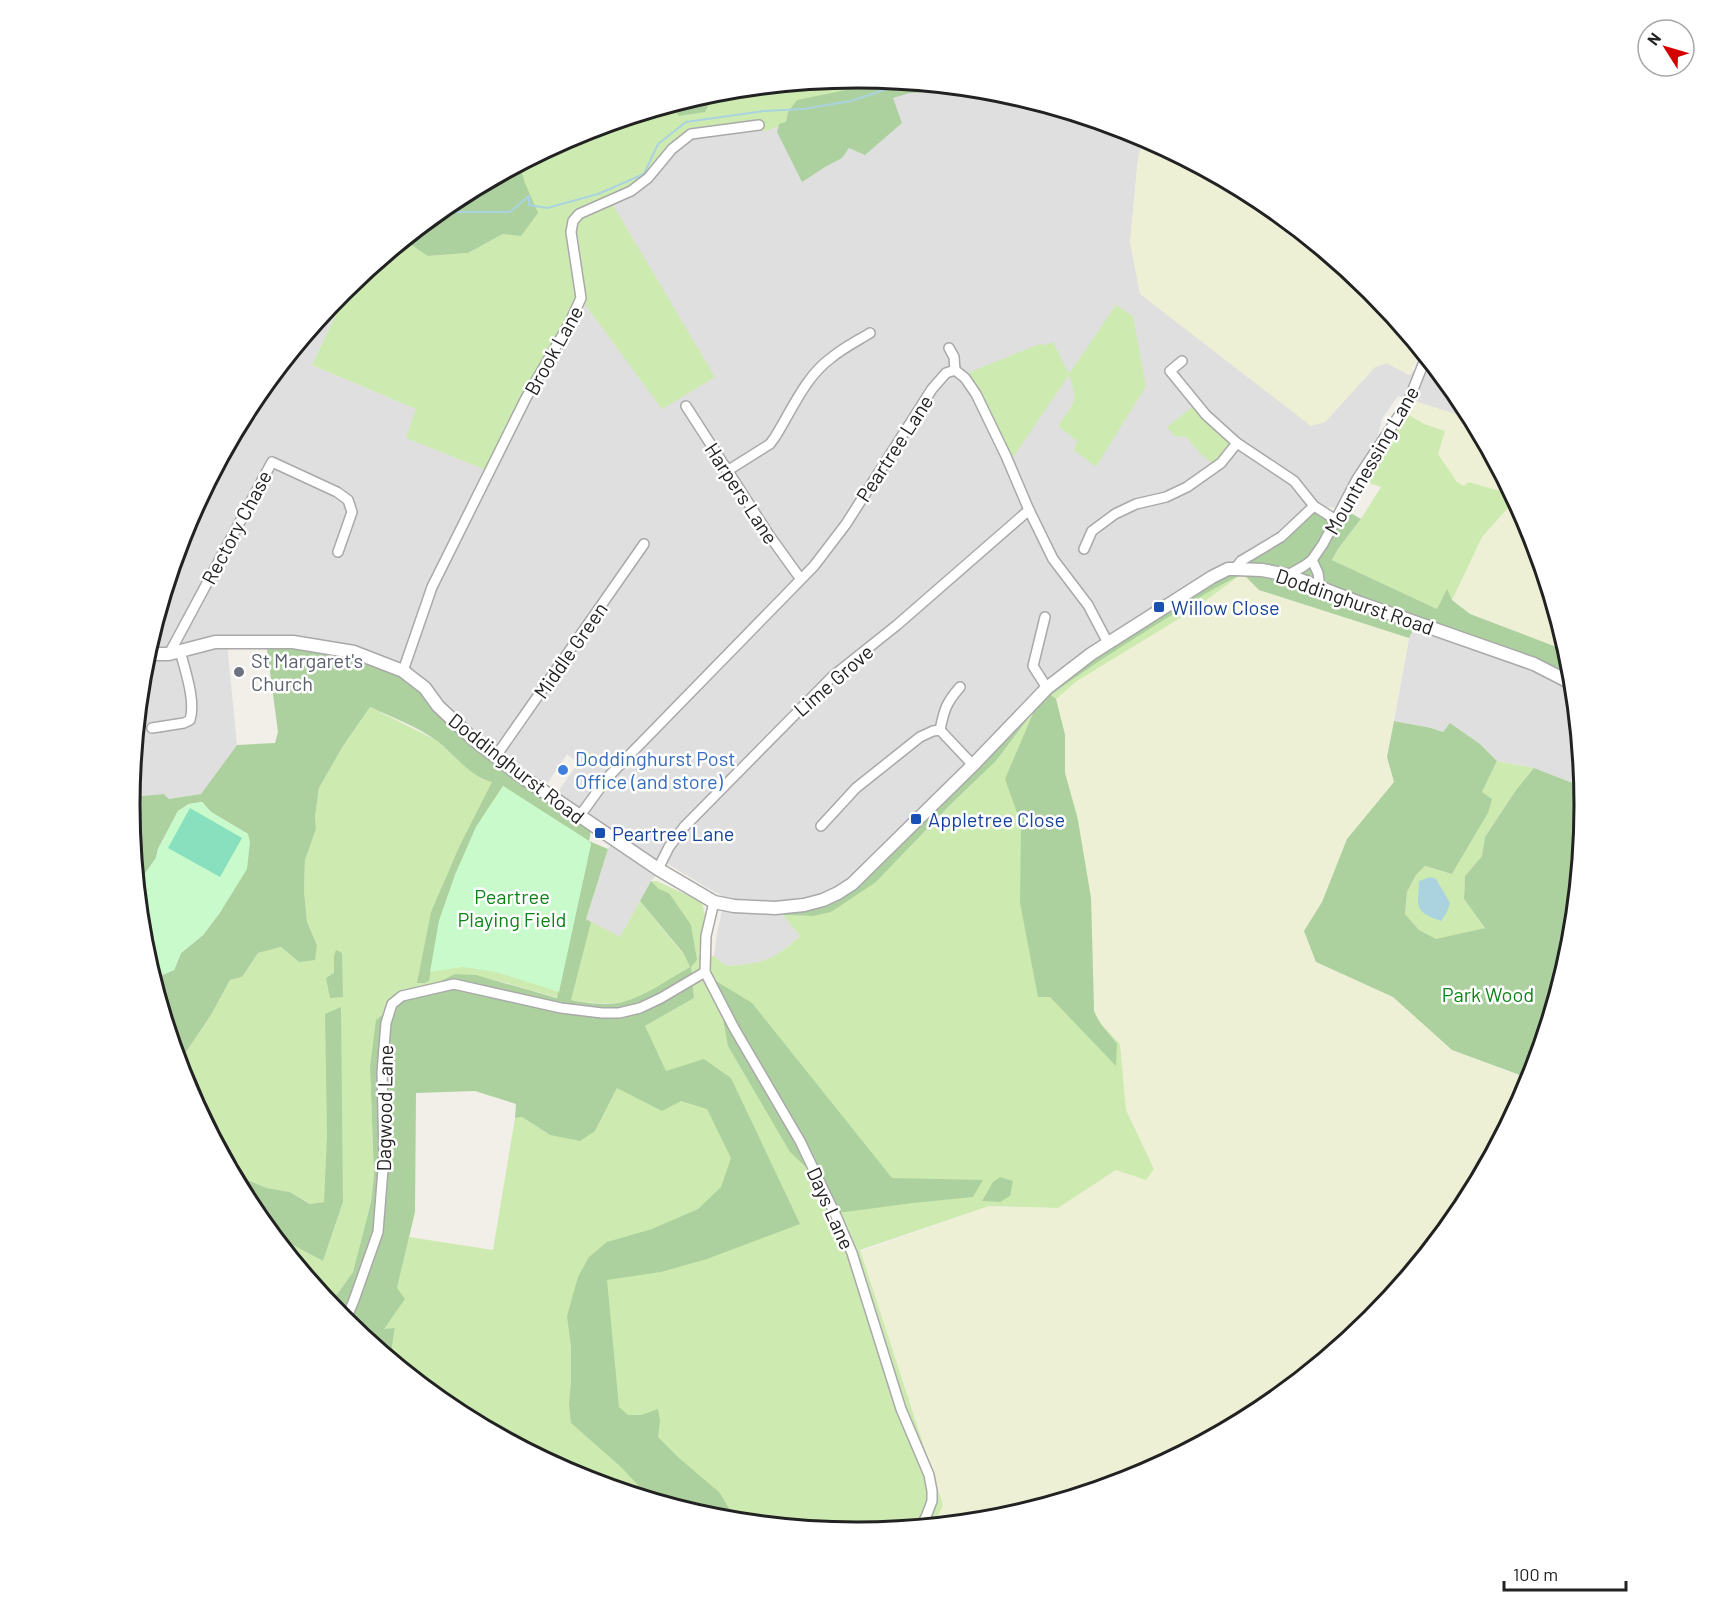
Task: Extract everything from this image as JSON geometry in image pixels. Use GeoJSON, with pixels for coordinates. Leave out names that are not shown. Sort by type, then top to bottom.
{"type":"FeatureCollection","features":[{"type":"Feature","properties":{"kind":"street","name":"Brook Lane"},"geometry":{"type":"LineString","coordinates":[[403,671],[432,587],[526,398],[569,324],[581,298],[571,232],[573,221],[579,214],[631,191],[648,178],[672,148],[691,134],[759,125]]}},
{"type":"Feature","properties":{"kind":"street"},"geometry":{"type":"LineString","coordinates":[[727,471],[770,444],[812,377],[830,358],[870,333]]}},
{"type":"Feature","properties":{"kind":"street"},"geometry":{"type":"LineString","coordinates":[[949,348],[954,357],[955,370],[965,378],[976,394],[1053,559],[1088,605],[1108,643]]}},
{"type":"Feature","properties":{"kind":"street"},"geometry":{"type":"LineString","coordinates":[[1182,361],[1170,370],[1206,415],[1237,443],[1294,481],[1314,506],[1336,519]]}},
{"type":"Feature","properties":{"kind":"street","name":"Mountnessing Lane"},"geometry":{"type":"LineString","coordinates":[[1288,575],[1312,560],[1323,544],[1357,479],[1408,402],[1423,365]]}},
{"type":"Feature","properties":{"kind":"street","name":"Peartree Lane"},"geometry":{"type":"LineString","coordinates":[[579,817],[608,777],[814,566],[846,524],[932,389],[946,374],[955,370]]}},
{"type":"Feature","properties":{"kind":"street","name":"Harpers Lane"},"geometry":{"type":"LineString","coordinates":[[686,406],[769,535],[801,578]]}},
{"type":"Feature","properties":{"kind":"street"},"geometry":{"type":"LineString","coordinates":[[1084,549],[1092,531],[1115,514],[1136,504],[1166,497],[1186,487],[1221,463],[1237,443]]}},
{"type":"Feature","properties":{"kind":"street","name":"Rectory Chase"},"geometry":{"type":"LineString","coordinates":[[175,652],[272,462],[337,492],[348,500],[352,512],[338,552]]}},
{"type":"Feature","properties":{"kind":"street","name":"Mountnessing Lane"},"geometry":{"type":"LineString","coordinates":[[1235,568],[1241,561],[1281,537],[1314,506]]}},
{"type":"Feature","properties":{"kind":"street","name":"Lime Grove"},"geometry":{"type":"LineString","coordinates":[[658,869],[669,847],[684,827],[825,683],[897,625],[1029,510]]}},
{"type":"Feature","properties":{"kind":"street","name":"Middle Green"},"geometry":{"type":"LineString","coordinates":[[496,756],[644,544]]}},
{"type":"Feature","properties":{"kind":"street"},"geometry":{"type":"LineString","coordinates":[[1312,560],[1318,573],[1320,588]]}},
{"type":"Feature","properties":{"kind":"street","name":"Doddinghurst Road"},"geometry":{"type":"LineString","coordinates":[[157,653],[175,652],[215,642],[293,642],[354,652],[403,671],[425,688],[450,719],[473,739],[579,817],[658,869],[714,902],[734,906],[775,908],[804,905],[823,900],[838,893],[861,876],[1047,688],[1090,654],[1228,569],[1262,570],[1288,575],[1360,603],[1534,663],[1562,678]]}},
{"type":"Feature","properties":{"kind":"street"},"geometry":{"type":"LineString","coordinates":[[1045,617],[1034,666],[1047,688]]}},
{"type":"Feature","properties":{"kind":"street"},"geometry":{"type":"LineString","coordinates":[[152,728],[190,720],[192,703],[175,652]]}},
{"type":"Feature","properties":{"kind":"street"},"geometry":{"type":"LineString","coordinates":[[940,730],[944,710],[960,687]]}},
{"type":"Feature","properties":{"kind":"street"},"geometry":{"type":"LineString","coordinates":[[820,826],[856,789],[920,737],[933,730],[940,730],[973,765]]}},
{"type":"Feature","properties":{"kind":"street","name":"Days Lane"},"geometry":{"type":"LineString","coordinates":[[714,902],[706,936],[705,972],[734,1028],[800,1141],[852,1253],[901,1409],[929,1474],[932,1501],[925,1519]]}},
{"type":"Feature","properties":{"kind":"street","name":"Dagwood Lane"},"geometry":{"type":"LineString","coordinates":[[349,1311],[378,1232],[384,1157],[382,1072],[386,1023],[392,1004],[402,996],[454,984],[561,1008],[619,1013],[640,1008],[661,998],[705,972]]}},
{"type":"Feature","properties":{"kind":"shaded area"},"geometry":{"type":"Polygon","coordinates":[[[897,90],[997,102],[1087,127],[1141,147],[1130,243],[1325,422],[1375,367],[1387,363],[1409,375],[1422,364],[1458,415],[1398,396],[1382,419],[1377,440],[1359,467],[1338,508],[1314,506],[1281,537],[1091,654],[861,876],[783,915],[800,936],[775,957],[757,964],[726,966],[714,956],[725,897],[668,864],[651,881],[620,938],[586,919],[608,849],[617,834],[557,793],[578,763],[567,754],[546,785],[354,652],[227,643],[237,745],[201,794],[169,799],[164,794],[140,796],[146,712],[164,620],[178,575],[214,488],[236,447],[288,369],[336,313],[312,365],[417,409],[407,438],[491,472],[571,232],[681,141],[897,90]]]}},
{"type":"Feature","properties":{"kind":"shaded area"},"geometry":{"type":"Polygon","coordinates":[[[1415,626],[1562,680],[1568,712],[1573,783],[1534,768],[1497,761],[1480,744],[1450,723],[1443,732],[1394,721],[1409,638],[1415,626]]]}},
{"type":"Feature","properties":{"kind":"green space"},"geometry":{"type":"Polygon","coordinates":[[[855,88],[922,92],[893,98],[902,123],[865,155],[849,148],[842,158],[802,182],[777,132],[779,124],[786,122],[788,112],[797,100],[855,88]]]}},
{"type":"Feature","properties":{"kind":"green space"},"geometry":{"type":"Polygon","coordinates":[[[858,88],[788,112],[786,123],[764,132],[759,125],[691,134],[648,178],[610,200],[715,377],[662,409],[581,299],[491,472],[406,438],[416,409],[312,365],[336,313],[384,266],[411,245],[429,256],[468,253],[503,234],[525,183],[522,172],[540,162],[583,143],[671,113],[717,102],[763,95],[858,88]]]}},
{"type":"Feature","properties":{"kind":"green space"},"geometry":{"type":"Polygon","coordinates":[[[709,104],[705,112],[679,116],[676,112],[709,104]]]}},
{"type":"Feature","properties":{"kind":"green space"},"geometry":{"type":"Polygon","coordinates":[[[1141,147],[1216,185],[1255,209],[1330,266],[1364,299],[1417,358],[1409,375],[1387,363],[1375,367],[1325,422],[1311,426],[1140,294],[1130,243],[1141,147]]]}},
{"type":"Feature","properties":{"kind":"green space"},"geometry":{"type":"Polygon","coordinates":[[[522,172],[538,213],[521,236],[503,234],[468,253],[428,256],[411,245],[459,209],[522,172]]]}},
{"type":"Feature","properties":{"kind":"green space"},"geometry":{"type":"Polygon","coordinates":[[[1116,305],[1133,316],[1146,386],[1096,467],[1074,450],[1077,441],[1058,426],[1071,407],[1074,398],[1069,375],[1009,463],[965,378],[970,372],[1040,344],[1053,342],[1069,374],[1116,305]]]}},
{"type":"Feature","properties":{"kind":"green space"},"geometry":{"type":"Polygon","coordinates":[[[1411,400],[1458,415],[1501,491],[1468,482],[1464,486],[1457,482],[1438,454],[1445,431],[1424,424],[1402,411],[1411,400]]]}},
{"type":"Feature","properties":{"kind":"green space"},"geometry":{"type":"Polygon","coordinates":[[[1196,404],[1237,443],[1216,466],[1203,456],[1186,437],[1174,436],[1167,427],[1196,404]]]}},
{"type":"Feature","properties":{"kind":"green space"},"geometry":{"type":"Polygon","coordinates":[[[1402,411],[1424,424],[1445,431],[1438,454],[1457,482],[1464,486],[1468,482],[1501,491],[1509,507],[1482,537],[1452,600],[1447,590],[1437,609],[1332,560],[1381,487],[1357,479],[1402,411]]]}},
{"type":"Feature","properties":{"kind":"green space"},"geometry":{"type":"Polygon","coordinates":[[[1314,506],[1336,519],[1342,508],[1361,519],[1332,560],[1437,609],[1447,589],[1452,600],[1470,614],[1556,647],[1562,680],[1415,626],[1409,638],[1259,590],[1243,574],[1186,606],[1093,665],[1051,695],[1056,699],[1065,735],[1065,773],[1078,821],[1091,898],[1094,1011],[1117,1044],[1116,1066],[1050,997],[1038,997],[1020,903],[1021,824],[1005,779],[1034,711],[995,762],[876,882],[831,912],[813,916],[783,915],[784,907],[838,893],[1047,688],[1281,537],[1314,506]]]}},
{"type":"Feature","properties":{"kind":"green space"},"geometry":{"type":"Polygon","coordinates":[[[1509,507],[1536,575],[1556,647],[1470,614],[1452,600],[1482,537],[1509,507]]]}},
{"type":"Feature","properties":{"kind":"green space"},"geometry":{"type":"Polygon","coordinates":[[[1243,573],[1259,590],[1409,638],[1387,757],[1394,782],[1347,839],[1322,903],[1315,912],[1316,962],[1393,997],[1452,1050],[1520,1076],[1500,1123],[1478,1164],[1426,1242],[1364,1312],[1330,1345],[1293,1374],[1255,1402],[1216,1426],[1174,1449],[1131,1468],[1043,1498],[997,1509],[937,1517],[943,1505],[860,1252],[989,1206],[1058,1208],[1117,1170],[1146,1180],[1154,1169],[1126,1110],[1094,1011],[1091,898],[1078,821],[1065,773],[1065,735],[1056,699],[1077,681],[1190,612],[1243,573]]]}},
{"type":"Feature","properties":{"kind":"green space"},"geometry":{"type":"Polygon","coordinates":[[[1243,573],[1190,612],[1077,681],[1056,699],[1065,735],[1065,773],[1077,814],[1091,898],[1094,1011],[1099,1022],[1120,1044],[1126,1110],[1154,1169],[1146,1180],[1116,1170],[1058,1208],[989,1206],[860,1250],[943,1505],[937,1517],[904,1521],[810,1521],[717,1509],[671,1498],[583,1468],[540,1449],[459,1402],[391,1351],[395,1329],[384,1330],[409,1237],[493,1250],[515,1118],[522,1117],[550,1135],[595,1131],[617,1088],[638,1030],[694,998],[690,967],[640,997],[621,1003],[580,1002],[491,979],[455,974],[370,1067],[374,1175],[371,1202],[353,1272],[335,1296],[289,1243],[323,1261],[343,1202],[311,1204],[290,1192],[267,1188],[245,1179],[236,1164],[214,1123],[185,1054],[211,1015],[230,980],[242,977],[258,953],[281,947],[299,962],[317,945],[307,922],[304,891],[305,860],[316,829],[315,817],[319,788],[343,746],[370,707],[436,740],[484,780],[503,786],[589,841],[599,878],[586,919],[620,937],[640,901],[683,954],[669,893],[659,889],[651,881],[657,881],[702,902],[705,914],[699,955],[714,956],[726,966],[750,964],[774,956],[800,936],[783,915],[813,916],[876,882],[995,762],[1036,709],[1050,696],[1109,653],[1216,586],[1243,573]]]}},
{"type":"Feature","properties":{"kind":"green space"},"geometry":{"type":"Polygon","coordinates":[[[266,642],[354,652],[403,671],[483,754],[591,831],[589,841],[503,786],[476,827],[455,875],[439,921],[429,981],[417,983],[431,912],[460,845],[492,782],[470,771],[430,736],[370,707],[343,746],[319,788],[315,817],[316,829],[305,860],[304,891],[307,922],[317,945],[315,960],[299,962],[281,947],[258,953],[242,977],[230,980],[211,1015],[185,1054],[161,976],[174,970],[181,953],[203,935],[221,911],[248,834],[211,812],[202,802],[189,804],[178,811],[158,849],[156,858],[144,875],[140,796],[164,794],[169,799],[201,794],[237,745],[275,743],[278,732],[266,642]]]}},
{"type":"Feature","properties":{"kind":"green space","name":"Park Wood"},"geometry":{"type":"Polygon","coordinates":[[[1394,721],[1443,732],[1450,723],[1480,744],[1497,761],[1482,792],[1492,799],[1488,813],[1452,874],[1425,866],[1416,875],[1407,892],[1405,914],[1419,930],[1436,939],[1485,928],[1464,899],[1465,876],[1482,856],[1485,837],[1516,790],[1534,768],[1573,783],[1572,852],[1568,899],[1560,945],[1550,991],[1521,1075],[1452,1050],[1393,997],[1316,962],[1304,931],[1322,902],[1347,839],[1394,782],[1387,757],[1394,721]]]}},
{"type":"Feature","properties":{"kind":"green space"},"geometry":{"type":"Polygon","coordinates":[[[1497,761],[1534,768],[1516,790],[1485,837],[1482,856],[1465,876],[1464,899],[1485,928],[1436,940],[1419,930],[1405,914],[1407,892],[1416,875],[1425,866],[1452,874],[1488,813],[1482,792],[1497,761]]]}},
{"type":"Feature","properties":{"kind":"green space","name":"Peartree Playing Field"},"geometry":{"type":"Polygon","coordinates":[[[503,786],[591,844],[559,992],[496,972],[463,967],[430,972],[439,921],[455,875],[476,827],[503,786]]]}},
{"type":"Feature","properties":{"kind":"green space"},"geometry":{"type":"Polygon","coordinates":[[[202,802],[211,812],[248,834],[250,842],[247,869],[203,935],[181,953],[174,970],[161,976],[146,899],[144,875],[156,858],[158,849],[178,811],[189,804],[202,802]]]}},
{"type":"Feature","properties":{"kind":"green space"},"geometry":{"type":"Polygon","coordinates":[[[190,808],[242,838],[220,877],[168,848],[190,808]]]}},
{"type":"Feature","properties":{"kind":"green space"},"geometry":{"type":"Polygon","coordinates":[[[589,841],[608,849],[586,919],[591,922],[571,1000],[604,1004],[623,1002],[649,991],[690,967],[684,954],[640,901],[651,881],[659,889],[669,893],[691,925],[697,960],[691,967],[694,998],[645,1026],[666,1071],[704,1059],[731,1078],[800,1224],[707,1259],[661,1272],[607,1280],[619,1407],[628,1415],[641,1415],[658,1409],[660,1421],[658,1437],[720,1493],[731,1511],[671,1498],[641,1489],[621,1467],[571,1423],[569,1404],[571,1347],[567,1316],[578,1277],[589,1257],[607,1242],[652,1229],[698,1209],[721,1187],[731,1158],[707,1109],[681,1101],[662,1111],[617,1088],[595,1131],[580,1141],[550,1135],[522,1117],[515,1118],[516,1104],[475,1091],[416,1093],[415,1212],[397,1288],[405,1299],[384,1329],[395,1328],[391,1351],[335,1296],[353,1272],[371,1202],[374,1175],[370,1067],[376,1020],[402,1000],[455,974],[476,975],[557,998],[591,844],[589,841]]]}},
{"type":"Feature","properties":{"kind":"green space"},"geometry":{"type":"Polygon","coordinates":[[[336,950],[342,953],[343,997],[330,998],[326,978],[334,973],[336,950]]]}},
{"type":"Feature","properties":{"kind":"green space"},"geometry":{"type":"Polygon","coordinates":[[[716,981],[752,1003],[892,1178],[983,1180],[973,1197],[837,1213],[822,1182],[790,1152],[728,1046],[716,981]]]}},
{"type":"Feature","properties":{"kind":"green space"},"geometry":{"type":"Polygon","coordinates":[[[341,1007],[343,1202],[323,1261],[289,1243],[245,1179],[267,1188],[290,1192],[310,1204],[324,1202],[327,1135],[325,1014],[341,1007]]]}},
{"type":"Feature","properties":{"kind":"green space"},"geometry":{"type":"Polygon","coordinates":[[[1000,1177],[1013,1181],[1010,1196],[1000,1202],[982,1201],[993,1182],[1000,1177]]]}},
{"type":"Feature","properties":{"kind":"water"},"geometry":{"type":"Polygon","coordinates":[[[1430,877],[1436,879],[1450,903],[1441,921],[1421,911],[1419,907],[1419,881],[1430,877]]]}},
{"type":"Feature","properties":{"kind":"waterway"},"geometry":{"type":"LineString","coordinates":[[455,212],[510,212],[529,196],[529,205],[547,208],[598,194],[644,174],[658,144],[686,122],[764,111],[803,109],[851,101],[886,89]]}},
{"type":"Feature","properties":{"kind":"place","name":"Willow Close"},"geometry":{"type":"Point","coordinates":[1159,607]}},
{"type":"Feature","properties":{"kind":"place","name":"St Margaret's Church"},"geometry":{"type":"Point","coordinates":[239,672]}},
{"type":"Feature","properties":{"kind":"place","name":"Doddinghurst Post Office (and store)"},"geometry":{"type":"Point","coordinates":[563,770]}},
{"type":"Feature","properties":{"kind":"place","name":"Appletree Close"},"geometry":{"type":"Point","coordinates":[916,819]}},
{"type":"Feature","properties":{"kind":"place","name":"Peartree Lane"},"geometry":{"type":"Point","coordinates":[600,833]}}]}
